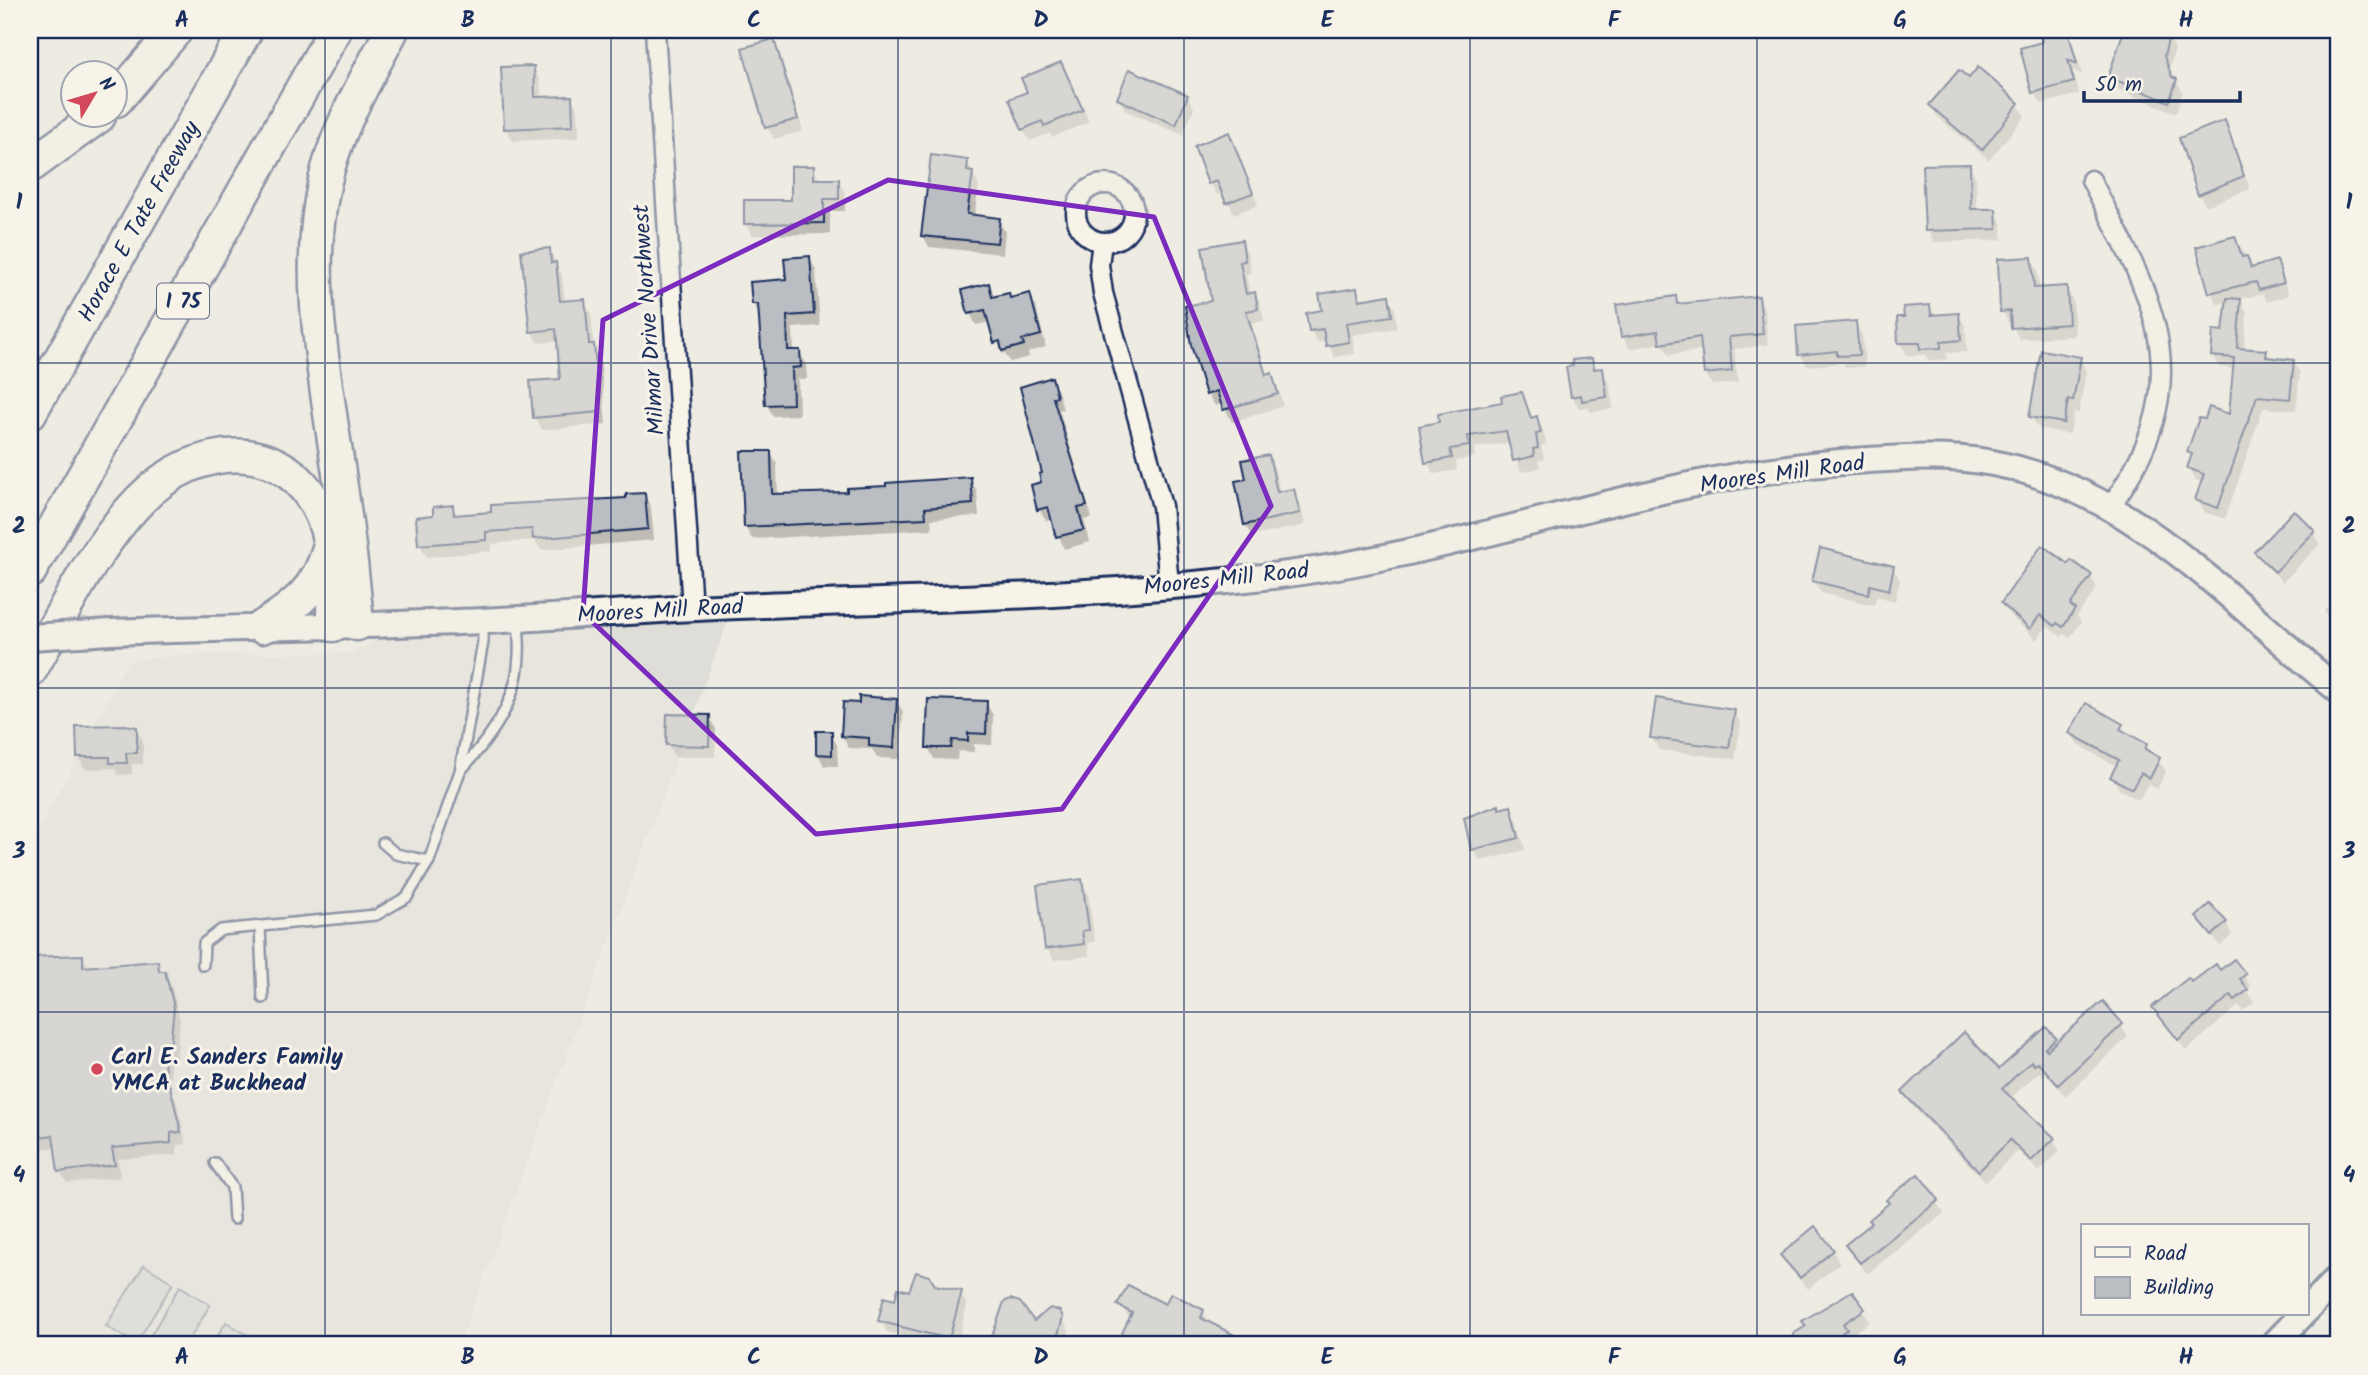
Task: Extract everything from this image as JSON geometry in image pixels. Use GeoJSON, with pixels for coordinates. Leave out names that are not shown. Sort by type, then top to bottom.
{"type":"FeatureCollection","features":[{"type":"Feature","properties":{"kind":"highway"},"geometry":{"type":"LineString","coordinates":[[130,84],[176,30]]}},
{"type":"Feature","properties":{"kind":"highway","name":"Horace E Tate Freeway"},"geometry":{"type":"LineString","coordinates":[[30,413],[246,30]]}},
{"type":"Feature","properties":{"kind":"highway","name":"I 75"},"geometry":{"type":"LineString","coordinates":[[30,570],[335,30]]}},
{"type":"Feature","properties":{"kind":"highway"},"geometry":{"type":"LineString","coordinates":[[345,625],[349,537],[320,348],[317,247],[324,186],[333,154],[344,123],[392,30]]}},
{"type":"Feature","properties":{"kind":"highway"},"geometry":{"type":"LineString","coordinates":[[30,166],[80,130]]}},
{"type":"Feature","properties":{"kind":"highway"},"geometry":{"type":"LineString","coordinates":[[30,671],[121,520],[160,481],[182,467],[206,458],[232,454],[256,457],[278,465],[298,481],[313,500],[330,543],[345,625]]}},
{"type":"Feature","properties":{"kind":"highway"},"geometry":{"type":"LineString","coordinates":[[262,627],[310,590],[323,568],[330,543]]}},
{"type":"Feature","properties":{"kind":"street","name":"Milmar Drive Northwest"},"geometry":{"type":"LineString","coordinates":[[655,30],[692,608]]}},
{"type":"Feature","properties":{"kind":"street"},"geometry":{"type":"LineString","coordinates":[[2091,180],[2149,297],[2158,332],[2161,369],[2158,406],[2148,442],[2132,475],[2110,506]]}},
{"type":"Feature","properties":{"kind":"street"},"geometry":{"type":"LineString","coordinates":[[1102,243],[1100,265],[1103,293],[1162,506],[1169,585]]}},
{"type":"Feature","properties":{"kind":"street","name":"Moores Mill Road"},"geometry":{"type":"LineString","coordinates":[[30,637],[111,632],[483,621],[1169,585],[1328,567],[1681,488],[1838,463],[1936,458],[1991,463],[2051,480],[2110,506],[2194,564],[2338,690]]}},
{"type":"Feature","properties":{"kind":"street"},"geometry":{"type":"LineString","coordinates":[[2308,1309],[2338,1277]]}},
{"type":"Feature","properties":{"kind":"street"},"geometry":{"type":"LineString","coordinates":[[2273,1345],[2301,1316]]}},
{"type":"Feature","properties":{"kind":"lane"},"geometry":{"type":"LineString","coordinates":[[460,771],[492,736],[513,691],[520,655],[519,618]]}},
{"type":"Feature","properties":{"kind":"lane"},"geometry":{"type":"LineString","coordinates":[[203,964],[204,943],[221,930],[376,915],[407,897],[429,861],[460,771],[483,642],[483,621]]}},
{"type":"Feature","properties":{"kind":"lane"},"geometry":{"type":"LineString","coordinates":[[383,843],[396,854],[429,861]]}},
{"type":"Feature","properties":{"kind":"lane"},"geometry":{"type":"LineString","coordinates":[[260,926],[263,998]]}},
{"type":"Feature","properties":{"kind":"lane"},"geometry":{"type":"LineString","coordinates":[[215,1163],[232,1188],[234,1219]]}},
{"type":"Feature","properties":{"kind":"highlighted area"},"geometry":{"type":"Polygon","coordinates":[[[888,180],[1154,217],[1271,506],[1062,809],[816,834],[583,613],[603,320],[888,180]]]}},
{"type":"Feature","properties":{"kind":"shaded area"},"geometry":{"type":"Polygon","coordinates":[[[737,597],[459,1345],[30,1345],[30,846],[128,661],[182,655],[353,653],[435,611],[737,597]]]}},
{"type":"Feature","properties":{"kind":"shaded area"},"geometry":{"type":"Polygon","coordinates":[[[144,1265],[173,1283],[136,1344],[106,1326],[144,1265]]]}},
{"type":"Feature","properties":{"kind":"shaded area"},"geometry":{"type":"Polygon","coordinates":[[[180,1286],[210,1305],[186,1345],[145,1345],[180,1286]]]}},
{"type":"Feature","properties":{"kind":"shaded area"},"geometry":{"type":"Polygon","coordinates":[[[226,1322],[256,1340],[253,1345],[212,1345],[226,1322]]]}},
{"type":"Feature","properties":{"kind":"building"},"geometry":{"type":"Polygon","coordinates":[[[2039,30],[2068,30],[2077,64],[2068,60],[2074,82],[2032,93],[2020,48],[2042,42],[2039,30]]]}},
{"type":"Feature","properties":{"kind":"building"},"geometry":{"type":"Polygon","coordinates":[[[2124,30],[2154,30],[2169,36],[2164,56],[2172,77],[2177,79],[2169,102],[2108,77],[2124,30]]]}},
{"type":"Feature","properties":{"kind":"building"},"geometry":{"type":"Polygon","coordinates":[[[774,39],[798,119],[765,128],[742,48],[774,39]]]}},
{"type":"Feature","properties":{"kind":"building"},"geometry":{"type":"Polygon","coordinates":[[[1061,62],[1083,110],[1044,126],[1042,121],[1022,130],[1009,99],[1027,92],[1021,78],[1061,62]]]}},
{"type":"Feature","properties":{"kind":"building"},"geometry":{"type":"Polygon","coordinates":[[[534,66],[535,97],[572,96],[573,126],[504,129],[501,67],[534,66]]]}},
{"type":"Feature","properties":{"kind":"building"},"geometry":{"type":"Polygon","coordinates":[[[1978,67],[2019,103],[1982,150],[1929,105],[1959,70],[1969,78],[1978,67]]]}},
{"type":"Feature","properties":{"kind":"building"},"geometry":{"type":"Polygon","coordinates":[[[1129,69],[1188,95],[1176,125],[1117,99],[1129,69]]]}},
{"type":"Feature","properties":{"kind":"building"},"geometry":{"type":"Polygon","coordinates":[[[2225,120],[2244,176],[2198,195],[2179,138],[2225,120]]]}},
{"type":"Feature","properties":{"kind":"building"},"geometry":{"type":"Polygon","coordinates":[[[1229,132],[1253,193],[1226,203],[1217,181],[1208,184],[1194,146],[1229,132]]]}},
{"type":"Feature","properties":{"kind":"building"},"geometry":{"type":"Polygon","coordinates":[[[931,155],[968,160],[967,171],[973,172],[967,214],[1000,218],[997,243],[921,236],[931,155]]]}},
{"type":"Feature","properties":{"kind":"building"},"geometry":{"type":"Polygon","coordinates":[[[1970,164],[1971,209],[1996,209],[1997,229],[1925,231],[1922,165],[1970,164]]]}},
{"type":"Feature","properties":{"kind":"building"},"geometry":{"type":"Polygon","coordinates":[[[791,166],[814,166],[814,179],[839,179],[839,199],[824,199],[824,223],[744,224],[744,200],[791,200],[791,166]]]}},
{"type":"Feature","properties":{"kind":"building"},"geometry":{"type":"Polygon","coordinates":[[[2235,236],[2242,257],[2247,256],[2251,268],[2277,260],[2284,283],[2259,290],[2256,282],[2209,293],[2196,247],[2235,236]]]}},
{"type":"Feature","properties":{"kind":"building"},"geometry":{"type":"Polygon","coordinates":[[[1242,240],[1245,261],[1240,262],[1246,294],[1255,292],[1258,309],[1246,311],[1266,375],[1272,373],[1278,394],[1223,410],[1217,391],[1206,395],[1191,345],[1185,306],[1211,301],[1202,247],[1242,240]]]}},
{"type":"Feature","properties":{"kind":"building"},"geometry":{"type":"Polygon","coordinates":[[[550,248],[551,263],[556,262],[560,301],[585,299],[589,344],[594,344],[600,412],[533,418],[530,381],[560,379],[556,329],[530,332],[521,251],[550,248]]]}},
{"type":"Feature","properties":{"kind":"building"},"geometry":{"type":"Polygon","coordinates":[[[810,256],[814,314],[787,316],[788,350],[800,350],[801,367],[792,368],[793,404],[765,405],[758,304],[752,304],[750,282],[786,279],[784,258],[810,256]]]}},
{"type":"Feature","properties":{"kind":"building"},"geometry":{"type":"Polygon","coordinates":[[[2032,257],[2034,288],[2067,286],[2069,324],[2011,328],[2010,311],[2000,312],[1998,259],[2032,257]]]}},
{"type":"Feature","properties":{"kind":"building"},"geometry":{"type":"Polygon","coordinates":[[[989,283],[992,297],[1009,293],[1010,298],[1030,293],[1041,335],[1022,340],[1024,345],[1002,351],[1000,341],[994,343],[985,310],[968,314],[962,290],[989,283]]]}},
{"type":"Feature","properties":{"kind":"building"},"geometry":{"type":"Polygon","coordinates":[[[1357,288],[1359,300],[1389,295],[1392,316],[1346,323],[1349,342],[1326,346],[1323,329],[1309,331],[1306,313],[1322,310],[1319,294],[1357,288]]]}},
{"type":"Feature","properties":{"kind":"building"},"geometry":{"type":"Polygon","coordinates":[[[1676,296],[1677,304],[1759,296],[1763,334],[1729,337],[1732,371],[1704,374],[1700,337],[1660,344],[1658,331],[1621,337],[1616,305],[1676,296]]]}},
{"type":"Feature","properties":{"kind":"building"},"geometry":{"type":"Polygon","coordinates":[[[2227,298],[2241,299],[2237,348],[2267,350],[2266,357],[2294,360],[2290,399],[2257,396],[2218,508],[2195,500],[2204,474],[2187,468],[2192,454],[2187,452],[2199,418],[2205,419],[2209,407],[2229,414],[2234,358],[2211,356],[2213,330],[2223,331],[2227,298]]]}},
{"type":"Feature","properties":{"kind":"building"},"geometry":{"type":"Polygon","coordinates":[[[1930,305],[1931,315],[1959,313],[1961,340],[1941,342],[1941,348],[1920,349],[1920,343],[1898,343],[1897,317],[1904,317],[1903,307],[1930,305]]]}},
{"type":"Feature","properties":{"kind":"building"},"geometry":{"type":"Polygon","coordinates":[[[1856,321],[1859,355],[1837,356],[1837,351],[1798,355],[1796,326],[1856,321]]]}},
{"type":"Feature","properties":{"kind":"building"},"geometry":{"type":"Polygon","coordinates":[[[2041,350],[2081,357],[2073,401],[2068,400],[2064,423],[2029,417],[2041,350]]]}},
{"type":"Feature","properties":{"kind":"building"},"geometry":{"type":"Polygon","coordinates":[[[1592,358],[1594,369],[1603,368],[1607,397],[1582,401],[1581,395],[1571,397],[1566,367],[1573,366],[1572,360],[1592,358]]]}},
{"type":"Feature","properties":{"kind":"building"},"geometry":{"type":"Polygon","coordinates":[[[1052,377],[1057,397],[1053,398],[1087,506],[1078,508],[1084,530],[1056,537],[1048,507],[1037,510],[1031,485],[1041,482],[1039,474],[1042,473],[1020,387],[1052,377]]]}},
{"type":"Feature","properties":{"kind":"building"},"geometry":{"type":"Polygon","coordinates":[[[1522,392],[1531,418],[1537,416],[1541,433],[1536,434],[1538,448],[1533,449],[1534,456],[1513,461],[1506,431],[1468,436],[1469,446],[1450,449],[1452,458],[1425,463],[1419,426],[1439,422],[1438,414],[1502,402],[1501,396],[1522,392]]]}},
{"type":"Feature","properties":{"kind":"building"},"geometry":{"type":"Polygon","coordinates":[[[741,451],[771,451],[772,494],[847,492],[847,488],[886,486],[886,483],[971,477],[973,504],[925,508],[926,518],[744,527],[741,451]]]}},
{"type":"Feature","properties":{"kind":"building"},"geometry":{"type":"Polygon","coordinates":[[[1269,455],[1277,492],[1294,489],[1300,513],[1244,525],[1235,481],[1246,479],[1242,460],[1269,455]]]}},
{"type":"Feature","properties":{"kind":"building"},"geometry":{"type":"Polygon","coordinates":[[[645,493],[648,529],[533,539],[532,529],[486,532],[486,540],[418,545],[416,517],[433,515],[433,507],[453,505],[454,515],[491,512],[491,505],[626,498],[626,494],[645,493]]]}},
{"type":"Feature","properties":{"kind":"building"},"geometry":{"type":"Polygon","coordinates":[[[2294,510],[2315,531],[2275,572],[2254,552],[2294,510]]]}},
{"type":"Feature","properties":{"kind":"building"},"geometry":{"type":"Polygon","coordinates":[[[2042,545],[2068,564],[2071,560],[2092,575],[2070,605],[2075,609],[2063,627],[2057,623],[2055,626],[2040,615],[2030,629],[2001,603],[2042,545]]]}},
{"type":"Feature","properties":{"kind":"building"},"geometry":{"type":"Polygon","coordinates":[[[1820,548],[1894,566],[1889,590],[1870,585],[1868,594],[1812,581],[1820,548]]]}},
{"type":"Feature","properties":{"kind":"building"},"geometry":{"type":"Polygon","coordinates":[[[859,696],[897,699],[894,748],[869,746],[869,738],[841,736],[843,702],[859,703],[859,696]]]}},
{"type":"Feature","properties":{"kind":"building"},"geometry":{"type":"Polygon","coordinates":[[[1656,698],[1735,710],[1729,748],[1650,738],[1656,698]]]}},
{"type":"Feature","properties":{"kind":"building"},"geometry":{"type":"Polygon","coordinates":[[[928,699],[987,701],[986,734],[968,733],[968,741],[952,740],[951,748],[926,748],[928,699]]]}},
{"type":"Feature","properties":{"kind":"building"},"geometry":{"type":"Polygon","coordinates":[[[2086,703],[2123,724],[2120,729],[2147,744],[2145,749],[2160,758],[2150,778],[2141,773],[2132,789],[2110,777],[2119,760],[2069,733],[2086,703]]]}},
{"type":"Feature","properties":{"kind":"building"},"geometry":{"type":"Polygon","coordinates":[[[667,714],[710,715],[709,746],[666,745],[667,714]]]}},
{"type":"Feature","properties":{"kind":"building"},"geometry":{"type":"Polygon","coordinates":[[[76,726],[137,727],[137,753],[126,753],[127,763],[110,763],[110,757],[77,757],[76,726]]]}},
{"type":"Feature","properties":{"kind":"building"},"geometry":{"type":"Polygon","coordinates":[[[816,731],[832,731],[832,755],[816,754],[816,731]]]}},
{"type":"Feature","properties":{"kind":"building"},"geometry":{"type":"Polygon","coordinates":[[[1499,805],[1499,809],[1511,806],[1519,838],[1471,850],[1464,818],[1499,805]]]}},
{"type":"Feature","properties":{"kind":"building"},"geometry":{"type":"Polygon","coordinates":[[[1082,879],[1089,930],[1082,931],[1084,944],[1045,949],[1037,885],[1082,879]]]}},
{"type":"Feature","properties":{"kind":"building"},"geometry":{"type":"Polygon","coordinates":[[[2210,904],[2227,922],[2212,936],[2196,917],[2210,904]]]}},
{"type":"Feature","properties":{"kind":"building","name":"Carl E. Sanders Family YMCA at Buckhead"},"geometry":{"type":"Polygon","coordinates":[[[83,955],[83,967],[158,961],[159,971],[165,971],[174,1007],[170,1047],[164,1048],[165,1086],[170,1086],[181,1132],[171,1133],[171,1143],[112,1148],[115,1165],[58,1172],[53,1135],[30,1138],[30,957],[83,955]]]}},
{"type":"Feature","properties":{"kind":"building"},"geometry":{"type":"Polygon","coordinates":[[[2234,959],[2246,974],[2240,979],[2248,990],[2235,1000],[2231,995],[2178,1040],[2152,1007],[2188,978],[2192,982],[2216,964],[2220,970],[2234,959]]]}},
{"type":"Feature","properties":{"kind":"building"},"geometry":{"type":"Polygon","coordinates":[[[2103,1001],[2123,1024],[2058,1085],[2038,1062],[2034,1065],[2031,1061],[2002,1089],[2055,1138],[2031,1161],[2010,1140],[1979,1171],[1902,1092],[1964,1032],[1999,1069],[2046,1027],[2056,1038],[2045,1048],[2047,1050],[2103,1001]]]}},
{"type":"Feature","properties":{"kind":"building"},"geometry":{"type":"Polygon","coordinates":[[[1918,1174],[1939,1200],[1860,1263],[1845,1245],[1872,1223],[1869,1220],[1889,1203],[1886,1200],[1918,1174]]]}},
{"type":"Feature","properties":{"kind":"building"},"geometry":{"type":"Polygon","coordinates":[[[1815,1226],[1834,1250],[1800,1278],[1780,1255],[1815,1226]]]}},
{"type":"Feature","properties":{"kind":"building"},"geometry":{"type":"Polygon","coordinates":[[[916,1272],[929,1276],[935,1285],[962,1291],[949,1339],[878,1321],[884,1297],[895,1300],[898,1288],[909,1291],[916,1272]]]}},
{"type":"Feature","properties":{"kind":"building"},"geometry":{"type":"Polygon","coordinates":[[[1128,1285],[1165,1304],[1171,1293],[1204,1310],[1201,1318],[1254,1345],[1116,1345],[1132,1313],[1117,1305],[1128,1285]]]}},
{"type":"Feature","properties":{"kind":"building"},"geometry":{"type":"Polygon","coordinates":[[[1852,1291],[1865,1309],[1843,1324],[1847,1329],[1835,1338],[1840,1345],[1800,1345],[1793,1334],[1806,1326],[1802,1321],[1852,1291]]]}},
{"type":"Feature","properties":{"kind":"building"},"geometry":{"type":"Polygon","coordinates":[[[1010,1299],[1020,1302],[1034,1321],[1050,1308],[1060,1311],[1063,1317],[1055,1345],[989,1345],[1004,1302],[1010,1299]]]}},
{"type":"Feature","properties":{"kind":"place","name":"Carl E. Sanders Family YMCA at Buckhead"},"geometry":{"type":"Point","coordinates":[97,1069]}}]}
